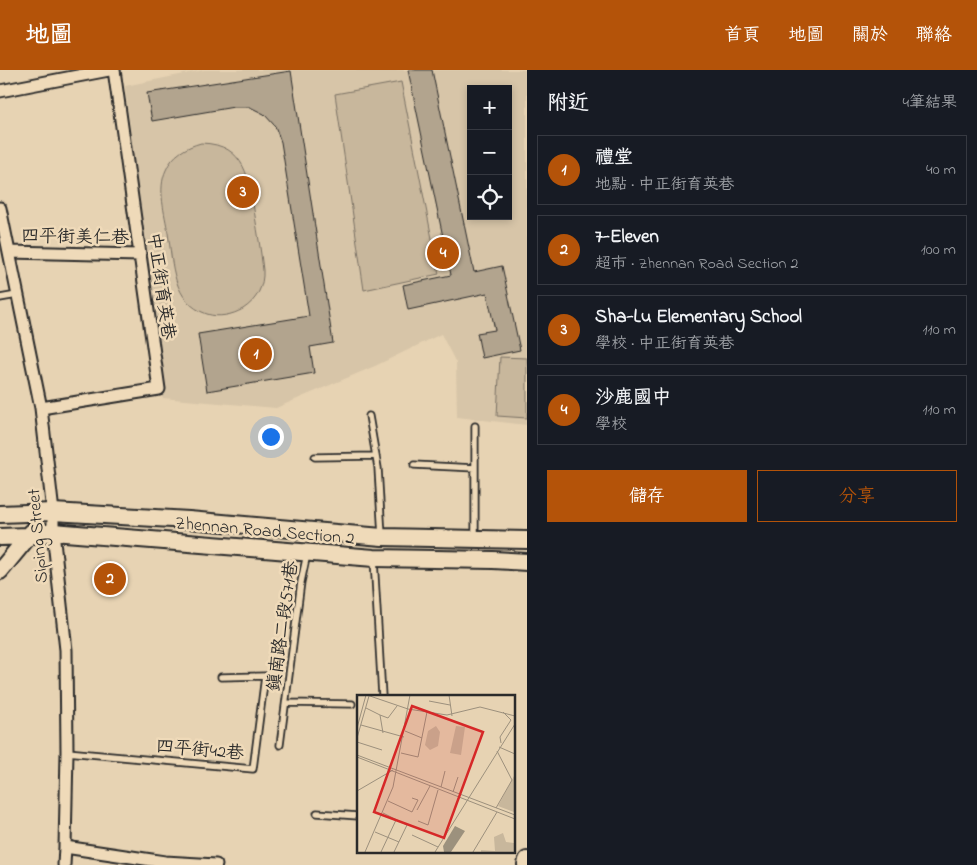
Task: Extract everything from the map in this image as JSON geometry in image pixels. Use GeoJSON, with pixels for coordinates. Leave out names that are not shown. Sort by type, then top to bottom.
{"type":"FeatureCollection","features":[{"type":"Feature","properties":{"kind":"street"},"geometry":{"type":"LineString","coordinates":[[0,91],[109,70]]}},
{"type":"Feature","properties":{"kind":"street","name":"中正街育英巷"},"geometry":{"type":"LineString","coordinates":[[42,408],[158,390],[114,70]]}},
{"type":"Feature","properties":{"kind":"street","name":"Siping Street"},"geometry":{"type":"LineString","coordinates":[[0,208],[42,408],[53,512],[53,532],[66,650],[67,752],[64,865]]}},
{"type":"Feature","properties":{"kind":"street","name":"四平街美仁巷"},"geometry":{"type":"LineString","coordinates":[[9,252],[140,255]]}},
{"type":"Feature","properties":{"kind":"street"},"geometry":{"type":"LineString","coordinates":[[0,571],[28,536],[53,512]]}},
{"type":"Feature","properties":{"kind":"street","name":"Zhennan Road Section 2"},"geometry":{"type":"LineString","coordinates":[[0,514],[53,512],[189,520],[382,537],[527,540]]}},
{"type":"Feature","properties":{"kind":"street","name":"Zhennan Road Section 2"},"geometry":{"type":"LineString","coordinates":[[0,537],[28,536],[53,532],[308,554],[374,558],[527,562]]}},
{"type":"Feature","properties":{"kind":"street"},"geometry":{"type":"LineString","coordinates":[[65,848],[164,863],[216,865]]}},
{"type":"Feature","properties":{"kind":"street"},"geometry":{"type":"LineString","coordinates":[[526,865],[527,860]]}},
{"type":"Feature","properties":{"kind":"lane"},"geometry":{"type":"LineString","coordinates":[[0,298],[17,295]]}},
{"type":"Feature","properties":{"kind":"lane"},"geometry":{"type":"LineString","coordinates":[[370,416],[378,468],[382,537]]}},
{"type":"Feature","properties":{"kind":"lane"},"geometry":{"type":"LineString","coordinates":[[475,426],[475,539]]}},
{"type":"Feature","properties":{"kind":"lane"},"geometry":{"type":"LineString","coordinates":[[315,457],[376,456]]}},
{"type":"Feature","properties":{"kind":"lane"},"geometry":{"type":"LineString","coordinates":[[414,465],[475,468]]}},
{"type":"Feature","properties":{"kind":"lane","name":"鎮南路二段571巷"},"geometry":{"type":"LineString","coordinates":[[280,745],[301,582],[308,554]]}},
{"type":"Feature","properties":{"kind":"lane"},"geometry":{"type":"LineString","coordinates":[[374,558],[382,695]]}},
{"type":"Feature","properties":{"kind":"lane","name":"四平街42巷"},"geometry":{"type":"LineString","coordinates":[[67,752],[253,769],[264,676],[220,677]]}},
{"type":"Feature","properties":{"kind":"lane","name":"鎮南路二段571巷"},"geometry":{"type":"LineString","coordinates":[[286,703],[352,704]]}},
{"type":"Feature","properties":{"kind":"lane"},"geometry":{"type":"LineString","coordinates":[[317,813],[357,816]]}},
{"type":"Feature","properties":{"kind":"shaded area"},"geometry":{"type":"Polygon","coordinates":[[[204,70],[527,70],[527,425],[457,417],[456,363],[441,334],[375,366],[276,408],[162,398],[125,86],[204,70]]]}},
{"type":"Feature","properties":{"kind":"shaded area"},"geometry":{"type":"Polygon","coordinates":[[[401,82],[439,274],[364,290],[335,94],[401,82]]]}},
{"type":"Feature","properties":{"kind":"shaded area"},"geometry":{"type":"Polygon","coordinates":[[[201,143],[216,145],[228,150],[237,157],[243,166],[250,190],[263,270],[261,287],[256,297],[243,309],[225,315],[207,314],[195,308],[187,301],[181,291],[173,269],[162,202],[163,177],[172,160],[180,152],[201,143]]]}},
{"type":"Feature","properties":{"kind":"shaded area"},"geometry":{"type":"Polygon","coordinates":[[[500,357],[527,358],[527,418],[497,416],[500,357]]]}},
{"type":"Feature","properties":{"kind":"building"},"geometry":{"type":"Polygon","coordinates":[[[408,70],[432,70],[474,272],[502,266],[520,350],[482,358],[477,333],[495,330],[487,293],[408,310],[403,285],[451,275],[408,70]]]}},
{"type":"Feature","properties":{"kind":"building"},"geometry":{"type":"Polygon","coordinates":[[[291,71],[333,343],[310,347],[314,373],[207,391],[198,334],[309,316],[281,142],[275,126],[264,114],[250,107],[234,107],[152,121],[147,93],[291,71]]]}},
{"type":"Feature","properties":{"kind":"place","name":"Sha-Lu Elementary School"},"geometry":{"type":"Point","coordinates":[243,192]}},
{"type":"Feature","properties":{"kind":"place","name":"沙鹿國中"},"geometry":{"type":"Point","coordinates":[443,253]}},
{"type":"Feature","properties":{"kind":"place","name":"禮堂"},"geometry":{"type":"Point","coordinates":[256,354]}},
{"type":"Feature","properties":{"kind":"place","name":"7-Eleven"},"geometry":{"type":"Point","coordinates":[110,579]}}]}
